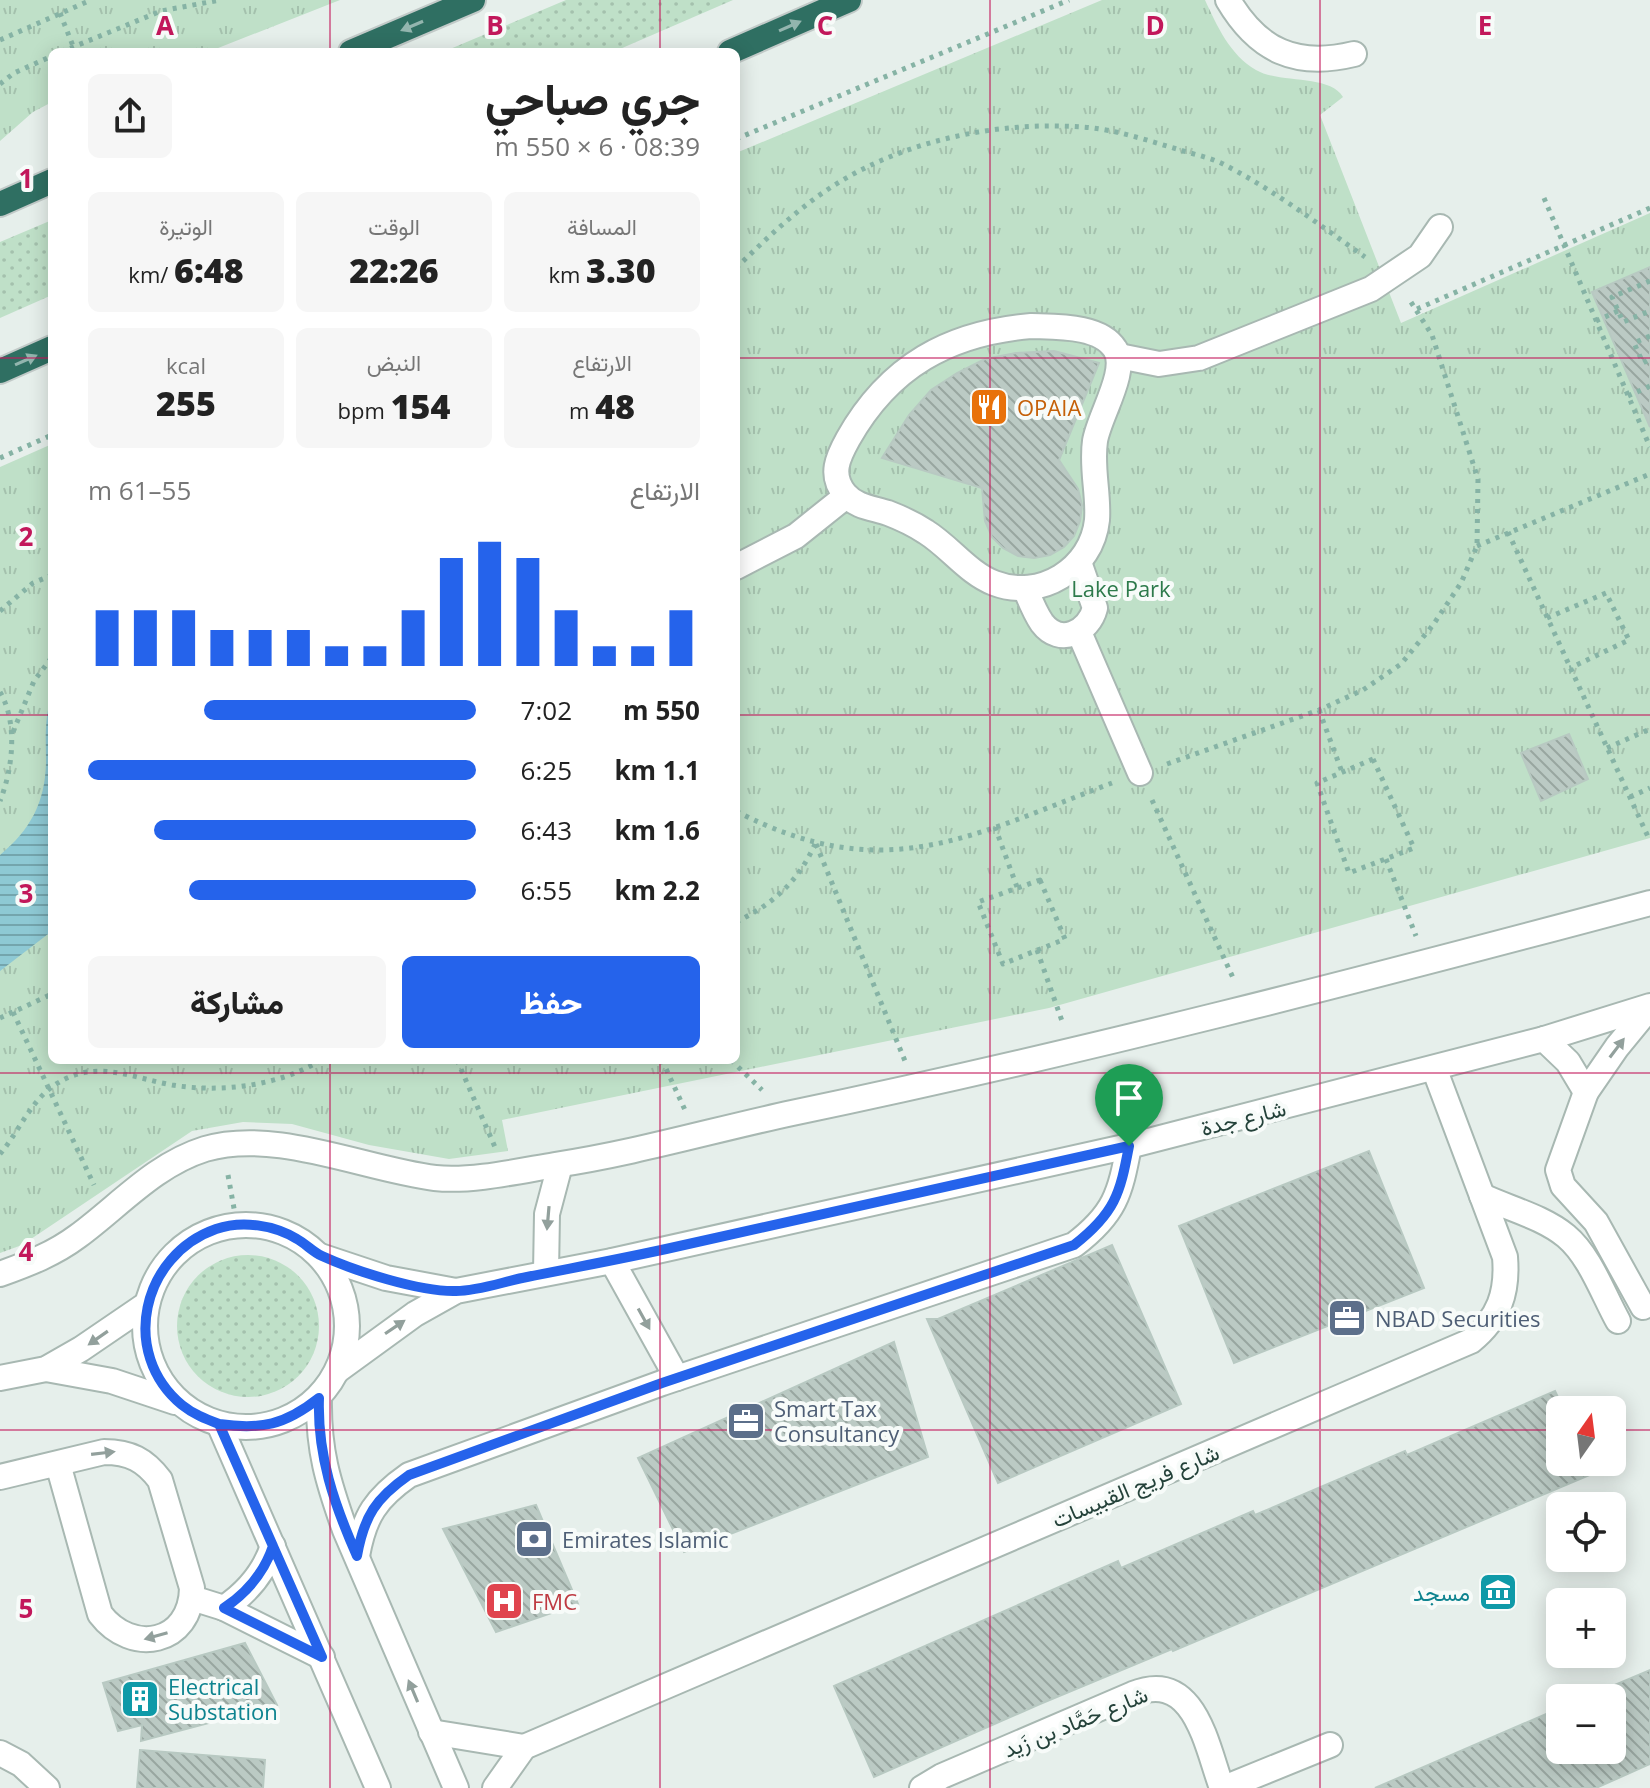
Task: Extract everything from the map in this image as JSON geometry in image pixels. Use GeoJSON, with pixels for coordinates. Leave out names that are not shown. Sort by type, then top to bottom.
{"type":"FeatureCollection","features":[{"type":"Feature","properties":{"kind":"highway"},"geometry":{"type":"LineString","coordinates":[[360,48],[473,0]]}},
{"type":"Feature","properties":{"kind":"highway"},"geometry":{"type":"LineString","coordinates":[[739,48],[849,0]]}},
{"type":"Feature","properties":{"kind":"highway"},"geometry":{"type":"LineString","coordinates":[[0,204],[48,183]]}},
{"type":"Feature","properties":{"kind":"highway"},"geometry":{"type":"LineString","coordinates":[[0,371],[48,350]]}},
{"type":"Feature","properties":{"kind":"street"},"geometry":{"type":"LineString","coordinates":[[1228,0],[1249,31],[1269,47],[1291,56],[1316,59],[1354,54]]}},
{"type":"Feature","properties":{"kind":"street"},"geometry":{"type":"LineString","coordinates":[[1119,356],[1159,364],[1199,358],[1371,289],[1420,256],[1440,227]]}},
{"type":"Feature","properties":{"kind":"street"},"geometry":{"type":"LineString","coordinates":[[1060,327],[1100,337],[1115,347],[1119,356],[1119,374],[1099,421],[1095,441],[1097,519],[1094,535],[1079,562],[1055,581],[1025,588],[994,583],[980,576],[924,530],[846,496],[836,477],[838,456],[875,398],[896,377],[945,345],[1001,328],[1060,327]]}},
{"type":"Feature","properties":{"kind":"street"},"geometry":{"type":"LineString","coordinates":[[740,565],[796,536],[846,496]]}},
{"type":"Feature","properties":{"kind":"street"},"geometry":{"type":"LineString","coordinates":[[1025,588],[1043,625],[1050,632],[1069,636],[1079,632],[1087,626],[1095,608],[1079,562]]}},
{"type":"Feature","properties":{"kind":"street"},"geometry":{"type":"LineString","coordinates":[[1079,632],[1140,773]]}},
{"type":"Feature","properties":{"kind":"street"},"geometry":{"type":"LineString","coordinates":[[0,1274],[59,1249],[106,1211],[180,1159],[204,1149],[246,1142],[275,1144],[440,1178],[560,1165],[916,1088],[1247,1008],[1650,903]]}},
{"type":"Feature","properties":{"kind":"street"},"geometry":{"type":"LineString","coordinates":[[1643,1307],[1596,1222],[1559,1179],[1559,1163],[1586,1092],[1650,1006]]}},
{"type":"Feature","properties":{"kind":"street","name":"شارع جدة"},"geometry":{"type":"LineString","coordinates":[[338,1370],[415,1314],[456,1291],[612,1261],[1129,1146],[1544,1039],[1650,1006]]}},
{"type":"Feature","properties":{"kind":"street"},"geometry":{"type":"LineString","coordinates":[[1544,1039],[1568,1062],[1586,1092]]}},
{"type":"Feature","properties":{"kind":"street","name":"شارع فريج القبيسات"},"geometry":{"type":"LineString","coordinates":[[524,1747],[1471,1341],[1497,1313],[1507,1276],[1505,1257],[1434,1068]]}},
{"type":"Feature","properties":{"kind":"street"},"geometry":{"type":"LineString","coordinates":[[357,1556],[361,1531],[372,1508],[388,1489],[409,1475],[677,1378],[1074,1245],[1096,1229],[1112,1207],[1122,1182],[1129,1146]]}},
{"type":"Feature","properties":{"kind":"street"},"geometry":{"type":"LineString","coordinates":[[546,1273],[547,1214],[560,1165]]}},
{"type":"Feature","properties":{"kind":"street"},"geometry":{"type":"LineString","coordinates":[[1482,1196],[1542,1222],[1568,1238],[1578,1249],[1618,1321]]}},
{"type":"Feature","properties":{"kind":"street"},"geometry":{"type":"LineString","coordinates":[[237,1225],[271,1228],[297,1238],[319,1255],[337,1280],[346,1310],[347,1341],[338,1370],[319,1398],[298,1415],[272,1424],[246,1428],[219,1424],[181,1404],[162,1383],[150,1358],[145,1331],[147,1304],[156,1279],[172,1257],[192,1240],[217,1229],[237,1225]]}},
{"type":"Feature","properties":{"kind":"street","name":"شارع جدة"},"geometry":{"type":"LineString","coordinates":[[319,1255],[386,1278],[456,1291]]}},
{"type":"Feature","properties":{"kind":"street"},"geometry":{"type":"LineString","coordinates":[[612,1261],[677,1378]]}},
{"type":"Feature","properties":{"kind":"street"},"geometry":{"type":"LineString","coordinates":[[0,1378],[46,1369],[147,1304]]}},
{"type":"Feature","properties":{"kind":"street"},"geometry":{"type":"LineString","coordinates":[[46,1369],[112,1381],[181,1404]]}},
{"type":"Feature","properties":{"kind":"street"},"geometry":{"type":"LineString","coordinates":[[319,1398],[318,1430],[323,1466],[357,1556],[456,1788]]}},
{"type":"Feature","properties":{"kind":"street"},"geometry":{"type":"LineString","coordinates":[[219,1424],[378,1788]]}},
{"type":"Feature","properties":{"kind":"street"},"geometry":{"type":"LineString","coordinates":[[0,1477],[104,1452],[121,1452],[137,1457],[150,1467],[160,1480],[165,1495],[188,1572],[192,1598],[183,1620],[171,1631],[156,1638],[140,1640],[124,1636],[110,1627],[100,1614],[58,1464]]}},
{"type":"Feature","properties":{"kind":"street"},"geometry":{"type":"LineString","coordinates":[[224,1608],[238,1599],[260,1576],[273,1546]]}},
{"type":"Feature","properties":{"kind":"street"},"geometry":{"type":"LineString","coordinates":[[192,1598],[224,1608],[322,1657]]}},
{"type":"Feature","properties":{"kind":"street","name":"شارع حَمَّاد بن زَيد"},"geometry":{"type":"LineString","coordinates":[[922,1788],[942,1776],[1133,1694],[1159,1688],[1172,1691],[1192,1708],[1223,1788],[1330,1745]]}},
{"type":"Feature","properties":{"kind":"street"},"geometry":{"type":"LineString","coordinates":[[431,1732],[524,1747],[495,1788]]}},
{"type":"Feature","properties":{"kind":"street"},"geometry":{"type":"LineString","coordinates":[[0,1753],[21,1764],[47,1788]]}},
{"type":"Feature","properties":{"kind":"path"},"geometry":{"type":"LineString","coordinates":[[0,40],[91,0]]}},
{"type":"Feature","properties":{"kind":"path"},"geometry":{"type":"LineString","coordinates":[[69,48],[161,11],[220,0]]}},
{"type":"Feature","properties":{"kind":"path"},"geometry":{"type":"LineString","coordinates":[[740,137],[1069,0]]}},
{"type":"Feature","properties":{"kind":"path"},"geometry":{"type":"LineString","coordinates":[[60,13],[73,46]]}},
{"type":"Feature","properties":{"kind":"path"},"geometry":{"type":"LineString","coordinates":[[0,84],[14,73],[48,58]]}},
{"type":"Feature","properties":{"kind":"path"},"geometry":{"type":"LineString","coordinates":[[740,264],[802,208],[834,185],[872,165],[952,137],[1035,126],[1085,127],[1144,139],[1220,163],[1283,198],[1393,277],[1432,335],[1478,479],[1477,546],[1461,583],[1433,625],[1401,664],[1363,690],[1319,710],[995,827],[942,844],[904,851],[860,851],[815,844],[740,813]]}},
{"type":"Feature","properties":{"kind":"path"},"geometry":{"type":"LineString","coordinates":[[1544,198],[1650,447]]}},
{"type":"Feature","properties":{"kind":"path"},"geometry":{"type":"LineString","coordinates":[[1417,309],[1650,208]]}},
{"type":"Feature","properties":{"kind":"path"},"geometry":{"type":"LineString","coordinates":[[1650,281],[1612,297],[1623,322],[1650,311]]}},
{"type":"Feature","properties":{"kind":"path"},"geometry":{"type":"LineString","coordinates":[[1596,321],[1618,311]]}},
{"type":"Feature","properties":{"kind":"path"},"geometry":{"type":"LineString","coordinates":[[1650,336],[1634,343],[1643,363],[1650,359]]}},
{"type":"Feature","properties":{"kind":"path"},"geometry":{"type":"LineString","coordinates":[[1628,396],[1650,386]]}},
{"type":"Feature","properties":{"kind":"path"},"geometry":{"type":"LineString","coordinates":[[0,458],[48,437]]}},
{"type":"Feature","properties":{"kind":"path"},"geometry":{"type":"LineString","coordinates":[[1477,546],[1650,474]]}},
{"type":"Feature","properties":{"kind":"path"},"geometry":{"type":"LineString","coordinates":[[1508,532],[1650,841]]}},
{"type":"Feature","properties":{"kind":"path"},"geometry":{"type":"LineString","coordinates":[[0,611],[33,583],[48,577]]}},
{"type":"Feature","properties":{"kind":"path"},"geometry":{"type":"LineString","coordinates":[[1547,618],[1606,593],[1629,640],[1570,668]]}},
{"type":"Feature","properties":{"kind":"path"},"geometry":{"type":"LineString","coordinates":[[11,737],[34,681],[48,662]]}},
{"type":"Feature","properties":{"kind":"path"},"geometry":{"type":"LineString","coordinates":[[0,692],[10,716],[11,737],[9,765],[0,801]]}},
{"type":"Feature","properties":{"kind":"path"},"geometry":{"type":"LineString","coordinates":[[1319,710],[1342,772]]}},
{"type":"Feature","properties":{"kind":"path"},"geometry":{"type":"LineString","coordinates":[[1607,748],[1650,729]]}},
{"type":"Feature","properties":{"kind":"path"},"geometry":{"type":"LineString","coordinates":[[1373,759],[1414,848],[1349,873],[1317,783],[1342,772],[1373,759]]}},
{"type":"Feature","properties":{"kind":"path"},"geometry":{"type":"LineString","coordinates":[[1140,773],[1247,1008]]}},
{"type":"Feature","properties":{"kind":"path"},"geometry":{"type":"LineString","coordinates":[[1630,797],[1650,788]]}},
{"type":"Feature","properties":{"kind":"path"},"geometry":{"type":"LineString","coordinates":[[995,827],[1017,887]]}},
{"type":"Feature","properties":{"kind":"path"},"geometry":{"type":"LineString","coordinates":[[740,920],[754,914],[789,887],[805,868],[815,844]]}},
{"type":"Feature","properties":{"kind":"path"},"geometry":{"type":"LineString","coordinates":[[815,844],[916,1088]]}},
{"type":"Feature","properties":{"kind":"path"},"geometry":{"type":"LineString","coordinates":[[1386,859],[1427,962]]}},
{"type":"Feature","properties":{"kind":"path"},"geometry":{"type":"LineString","coordinates":[[1040,880],[1065,939],[1003,964],[978,902],[1017,887],[1040,880]]}},
{"type":"Feature","properties":{"kind":"path"},"geometry":{"type":"LineString","coordinates":[[1037,950],[1072,1050]]}},
{"type":"Feature","properties":{"kind":"path"},"geometry":{"type":"LineString","coordinates":[[0,1018],[48,996]]}},
{"type":"Feature","properties":{"kind":"path"},"geometry":{"type":"LineString","coordinates":[[13,1012],[106,1211]]}},
{"type":"Feature","properties":{"kind":"path"},"geometry":{"type":"LineString","coordinates":[[0,1154],[48,1090],[76,1075],[108,1071],[133,1074],[172,1085],[211,1088],[284,1077],[312,1064]]}},
{"type":"Feature","properties":{"kind":"path"},"geometry":{"type":"LineString","coordinates":[[459,1064],[496,1148]]}},
{"type":"Feature","properties":{"kind":"path"},"geometry":{"type":"LineString","coordinates":[[664,1064],[696,1135]]}},
{"type":"Feature","properties":{"kind":"path"},"geometry":{"type":"LineString","coordinates":[[226,1164],[237,1225]]}},
{"type":"Feature","properties":{"kind":"green space"},"geometry":{"type":"Polygon","coordinates":[[[0,0],[340,0],[218,48],[48,48],[48,104],[33,112],[0,141],[0,0]]]}},
{"type":"Feature","properties":{"kind":"green space"},"geometry":{"type":"Polygon","coordinates":[[[566,0],[733,0],[622,48],[452,48],[566,0]]]}},
{"type":"Feature","properties":{"kind":"green space","name":"Lake Park"},"geometry":{"type":"Polygon","coordinates":[[[1102,0],[1205,0],[1225,39],[1247,64],[1266,74],[1327,85],[1343,97],[1320,115],[1401,323],[1650,213],[1650,838],[1049,1008],[502,1120],[508,1151],[449,1159],[369,1145],[292,1124],[243,1122],[192,1131],[22,1245],[0,1253],[0,467],[48,446],[48,1064],[740,1064],[740,151],[1102,0]]]}},
{"type":"Feature","properties":{"kind":"green space"},"geometry":{"type":"Polygon","coordinates":[[[48,222],[48,297],[0,318],[0,242],[48,222]]]}},
{"type":"Feature","properties":{"kind":"green space"},"geometry":{"type":"Polygon","coordinates":[[[248,1255],[275,1260],[298,1276],[314,1299],[319,1326],[314,1353],[298,1376],[275,1392],[248,1397],[221,1392],[198,1376],[182,1353],[177,1326],[182,1299],[198,1276],[221,1260],[248,1255]]]}},
{"type":"Feature","properties":{"kind":"water"},"geometry":{"type":"Polygon","coordinates":[[[48,712],[48,934],[0,971],[0,855],[20,836],[39,803],[45,777],[48,712]]]}},
{"type":"Feature","properties":{"kind":"building"},"geometry":{"type":"Polygon","coordinates":[[[1650,267],[1650,427],[1592,292],[1650,267]]]}},
{"type":"Feature","properties":{"kind":"building"},"geometry":{"type":"Polygon","coordinates":[[[1054,351],[1099,363],[1059,460],[1078,489],[1082,505],[1080,521],[1074,536],[1064,547],[1050,555],[1034,558],[1018,556],[992,537],[985,521],[982,488],[882,458],[909,415],[931,390],[957,373],[985,359],[1054,351]]]}},
{"type":"Feature","properties":{"kind":"building"},"geometry":{"type":"Polygon","coordinates":[[[1569,734],[1588,779],[1541,801],[1521,753],[1569,734]]]}},
{"type":"Feature","properties":{"kind":"building"},"geometry":{"type":"Polygon","coordinates":[[[1369,1151],[1424,1288],[1234,1363],[1179,1226],[1369,1151]]]}},
{"type":"Feature","properties":{"kind":"building"},"geometry":{"type":"Polygon","coordinates":[[[1112,1245],[1181,1404],[998,1483],[927,1319],[938,1319],[1112,1245]]]}},
{"type":"Feature","properties":{"kind":"building"},"geometry":{"type":"Polygon","coordinates":[[[894,1342],[928,1457],[684,1552],[638,1458],[894,1342]]]}},
{"type":"Feature","properties":{"kind":"building"},"geometry":{"type":"Polygon","coordinates":[[[1555,1391],[1557,1396],[1546,1396],[1546,1476],[1587,1476],[1040,1704],[874,1777],[834,1686],[1118,1561],[1121,1568],[1253,1511],[1255,1515],[1405,1451],[1407,1455],[1555,1391]]]}},
{"type":"Feature","properties":{"kind":"building"},"geometry":{"type":"Polygon","coordinates":[[[536,1505],[578,1604],[496,1632],[443,1529],[536,1505]]]}},
{"type":"Feature","properties":{"kind":"building"},"geometry":{"type":"Polygon","coordinates":[[[245,1643],[277,1705],[141,1741],[142,1725],[118,1731],[103,1683],[245,1643]]]}},
{"type":"Feature","properties":{"kind":"building"},"geometry":{"type":"Polygon","coordinates":[[[1650,1670],[1650,1764],[1596,1788],[1375,1788],[1546,1714],[1546,1764],[1626,1764],[1626,1684],[1617,1684],[1650,1670]]]}},
{"type":"Feature","properties":{"kind":"building"},"geometry":{"type":"Polygon","coordinates":[[[140,1750],[265,1760],[263,1788],[137,1788],[140,1750]]]}},
{"type":"Feature","properties":{"kind":"place","name":"OPAIA"},"geometry":{"type":"Point","coordinates":[989,407]}},
{"type":"Feature","properties":{"kind":"place","name":"NBAD Securities"},"geometry":{"type":"Point","coordinates":[1347,1318]}},
{"type":"Feature","properties":{"kind":"place","name":"Smart Tax Consultancy"},"geometry":{"type":"Point","coordinates":[746,1421]}},
{"type":"Feature","properties":{"kind":"place","name":"Emirates Islamic"},"geometry":{"type":"Point","coordinates":[534,1539]}},
{"type":"Feature","properties":{"kind":"place","name":"مسجد"},"geometry":{"type":"Point","coordinates":[1498,1592]}},
{"type":"Feature","properties":{"kind":"place","name":"FMC"},"geometry":{"type":"Point","coordinates":[504,1601]}},
{"type":"Feature","properties":{"kind":"place","name":"Electrical Substation"},"geometry":{"type":"Point","coordinates":[140,1699]}},
{"type":"Feature","properties":{"kind":"route"},"geometry":{"type":"LineString","coordinates":[[1129,1146],[612,1261],[456,1291],[421,1286],[352,1268],[319,1255],[297,1238],[271,1228],[237,1225],[217,1229],[192,1240],[172,1257],[156,1279],[147,1304],[145,1331],[150,1358],[162,1383],[181,1404],[219,1424],[244,1480],[322,1657],[224,1608],[238,1599],[260,1576],[273,1546],[219,1424],[246,1428],[272,1424],[298,1415],[319,1398],[318,1430],[323,1466],[357,1556],[361,1531],[372,1508],[388,1489],[409,1475],[662,1383],[1074,1245],[1096,1229],[1112,1207],[1122,1182],[1129,1146]]}}]}
